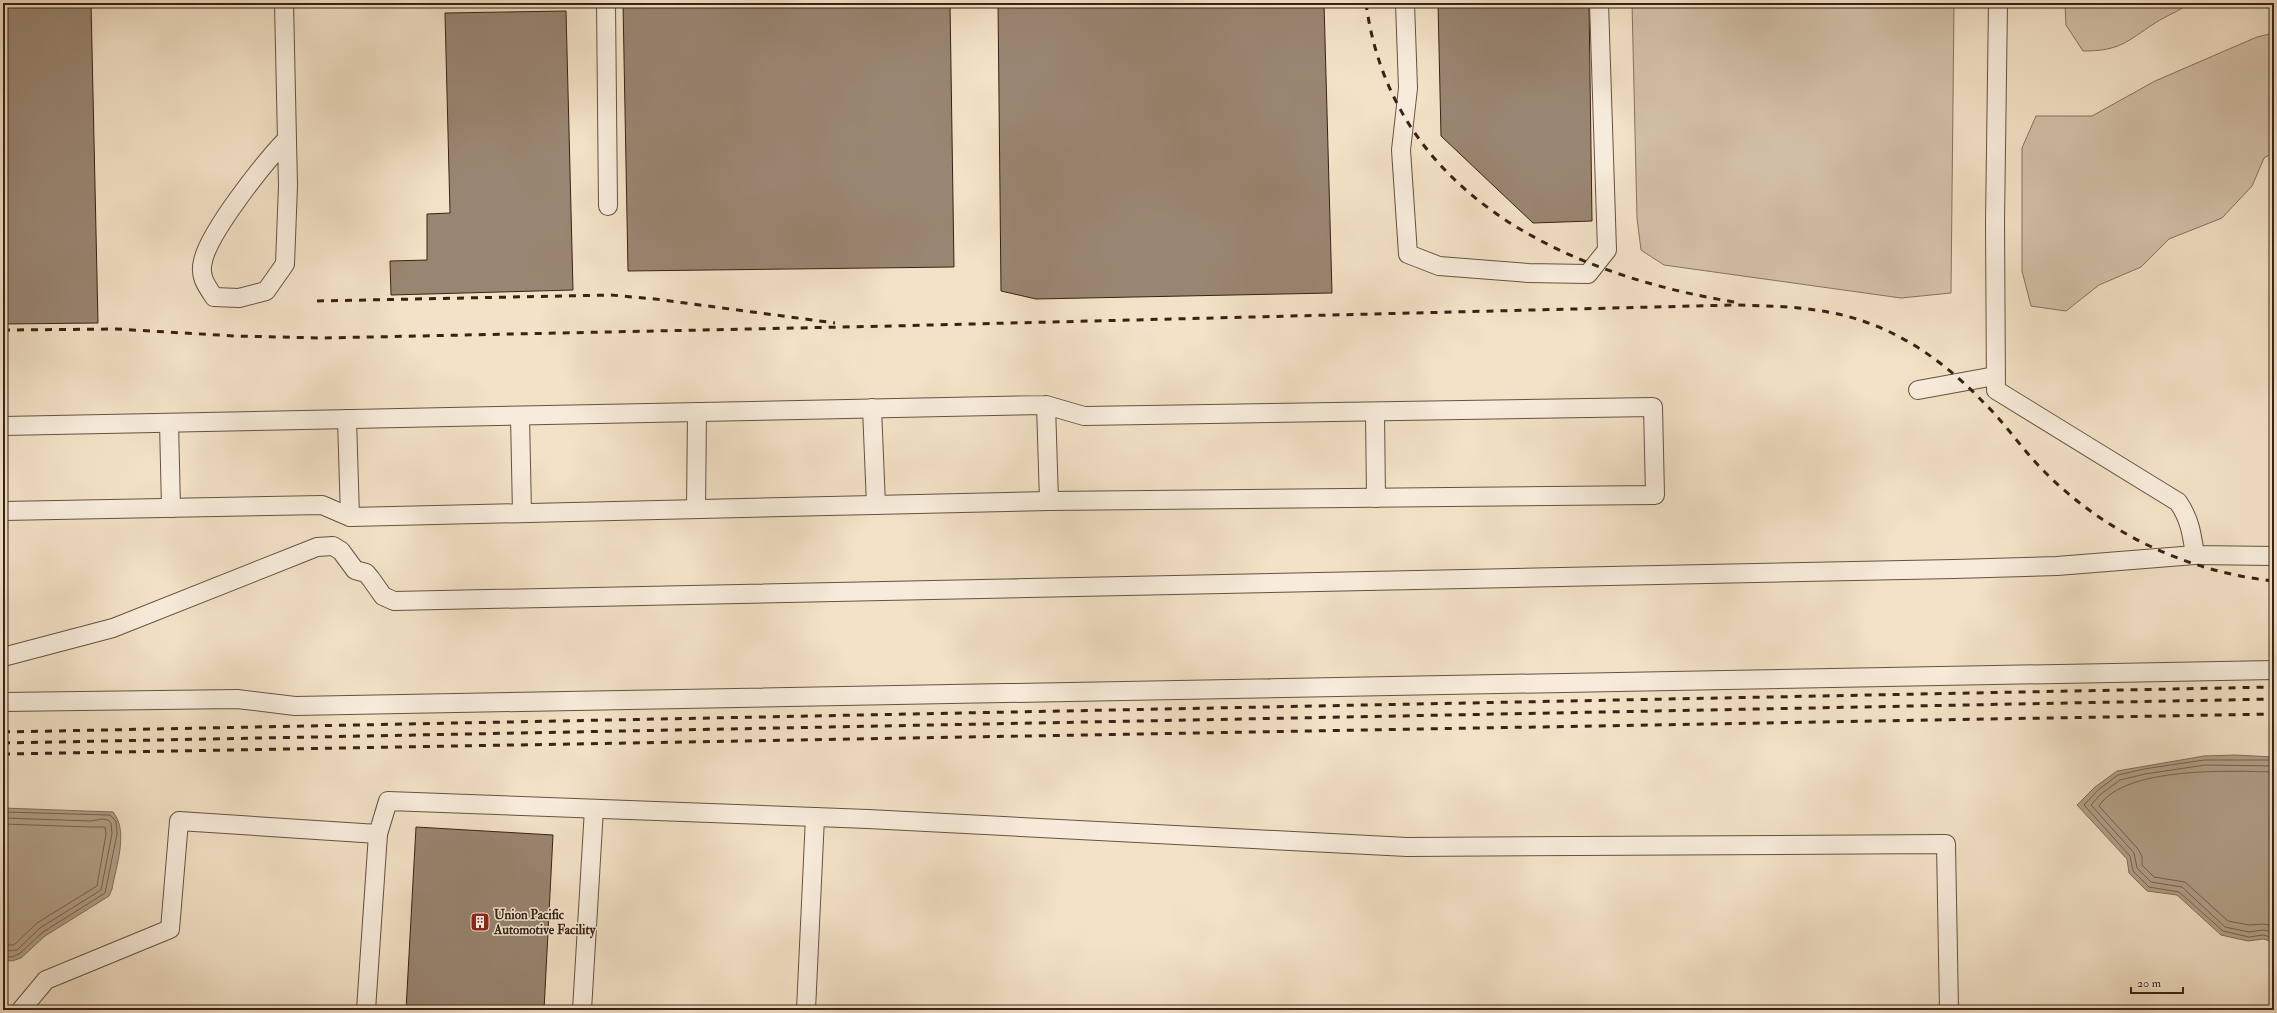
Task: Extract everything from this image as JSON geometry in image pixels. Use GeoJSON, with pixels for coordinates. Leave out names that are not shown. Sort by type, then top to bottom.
{"type":"FeatureCollection","features":[{"type":"Feature","properties":{"kind":"street"},"geometry":{"type":"LineString","coordinates":[[284,3],[285,141],[288,186],[285,264],[266,291],[239,298],[214,297],[202,281],[202,261],[213,237],[267,160],[285,141]]}},
{"type":"Feature","properties":{"kind":"street"},"geometry":{"type":"LineString","coordinates":[[606,3],[608,206]]}},
{"type":"Feature","properties":{"kind":"street"},"geometry":{"type":"LineString","coordinates":[[1405,3],[1408,88],[1401,150],[1408,254],[1439,266],[1528,273],[1588,274],[1607,250],[1599,3]]}},
{"type":"Feature","properties":{"kind":"street"},"geometry":{"type":"LineString","coordinates":[[1998,3],[1996,390],[2178,502],[2186,513],[2190,523],[2195,555]]}},
{"type":"Feature","properties":{"kind":"street"},"geometry":{"type":"LineString","coordinates":[[1918,390],[1995,376]]}},
{"type":"Feature","properties":{"kind":"street"},"geometry":{"type":"LineString","coordinates":[[1046,404],[1049,501]]}},
{"type":"Feature","properties":{"kind":"street"},"geometry":{"type":"LineString","coordinates":[[3,426],[1046,404],[1084,416],[1653,407],[1655,495],[1049,501],[350,517],[322,505],[3,511]]}},
{"type":"Feature","properties":{"kind":"street"},"geometry":{"type":"LineString","coordinates":[[872,408],[876,505]]}},
{"type":"Feature","properties":{"kind":"street"},"geometry":{"type":"LineString","coordinates":[[696,509],[697,412]]}},
{"type":"Feature","properties":{"kind":"street"},"geometry":{"type":"LineString","coordinates":[[1375,412],[1376,498]]}},
{"type":"Feature","properties":{"kind":"street"},"geometry":{"type":"LineString","coordinates":[[520,416],[522,513]]}},
{"type":"Feature","properties":{"kind":"street"},"geometry":{"type":"LineString","coordinates":[[347,419],[350,517]]}},
{"type":"Feature","properties":{"kind":"street"},"geometry":{"type":"LineString","coordinates":[[169,423],[171,508]]}},
{"type":"Feature","properties":{"kind":"street"},"geometry":{"type":"LineString","coordinates":[[3,657],[113,628],[317,547],[333,546],[341,551],[355,570],[366,574],[372,579],[383,596],[394,601],[2049,566],[2195,555],[2274,556]]}},
{"type":"Feature","properties":{"kind":"street"},"geometry":{"type":"LineString","coordinates":[[3,702],[237,698],[295,706],[2274,670]]}},
{"type":"Feature","properties":{"kind":"street"},"geometry":{"type":"LineString","coordinates":[[366,1010],[378,834],[388,801],[815,817],[1407,847],[1946,844],[1949,1010]]}},
{"type":"Feature","properties":{"kind":"street"},"geometry":{"type":"LineString","coordinates":[[582,1010],[594,809]]}},
{"type":"Feature","properties":{"kind":"street"},"geometry":{"type":"LineString","coordinates":[[806,1010],[815,817]]}},
{"type":"Feature","properties":{"kind":"street"},"geometry":{"type":"LineString","coordinates":[[21,1010],[46,980],[170,929],[179,821],[378,834]]}},
{"type":"Feature","properties":{"kind":"shaded area"},"geometry":{"type":"Polygon","coordinates":[[[1632,3],[1954,3],[1951,293],[1901,298],[1664,265],[1641,250],[1637,218],[1632,3]]]}},
{"type":"Feature","properties":{"kind":"shaded area"},"geometry":{"type":"Polygon","coordinates":[[[2065,3],[2189,3],[2122,44],[2096,51],[2083,51],[2066,25],[2065,3]]]}},
{"type":"Feature","properties":{"kind":"shaded area"},"geometry":{"type":"Polygon","coordinates":[[[2274,33],[2274,152],[2264,158],[2252,186],[2222,218],[2169,239],[2141,267],[2099,285],[2066,311],[2031,306],[2022,271],[2022,148],[2036,116],[2092,116],[2155,81],[2257,37],[2274,33]]]}},
{"type":"Feature","properties":{"kind":"water"},"geometry":{"type":"Polygon","coordinates":[[[2235,755],[2274,757],[2274,942],[2263,939],[2248,941],[2221,935],[2177,895],[2147,891],[2129,873],[2127,859],[2077,805],[2095,787],[2117,771],[2204,756],[2235,755]]]}},
{"type":"Feature","properties":{"kind":"water"},"geometry":{"type":"Polygon","coordinates":[[[3,808],[113,812],[118,820],[121,839],[112,889],[109,896],[45,936],[21,958],[12,961],[3,960],[3,808]]]}},
{"type":"Feature","properties":{"kind":"building"},"geometry":{"type":"Polygon","coordinates":[[[3,3],[91,3],[98,323],[3,324],[3,3]]]}},
{"type":"Feature","properties":{"kind":"building"},"geometry":{"type":"Polygon","coordinates":[[[623,3],[950,3],[954,267],[628,271],[623,3]]]}},
{"type":"Feature","properties":{"kind":"building"},"geometry":{"type":"Polygon","coordinates":[[[998,3],[1324,3],[1332,293],[1036,299],[1001,291],[998,3]]]}},
{"type":"Feature","properties":{"kind":"building"},"geometry":{"type":"Polygon","coordinates":[[[1438,3],[1589,3],[1592,221],[1533,223],[1441,136],[1438,3]]]}},
{"type":"Feature","properties":{"kind":"building"},"geometry":{"type":"Polygon","coordinates":[[[566,11],[573,290],[391,295],[390,261],[427,260],[427,214],[450,213],[445,13],[566,11]]]}},
{"type":"Feature","properties":{"kind":"building","name":"Union Pacific Automotive Facility"},"geometry":{"type":"Polygon","coordinates":[[[416,827],[553,835],[544,1010],[406,1010],[416,827]]]}},
{"type":"Feature","properties":{"kind":"railway"},"geometry":{"type":"LineString","coordinates":[[1366,3],[1382,69],[1410,126],[1449,174],[1496,213],[1549,245],[1608,270],[1670,289],[1734,302]]}},
{"type":"Feature","properties":{"kind":"railway"},"geometry":{"type":"LineString","coordinates":[[317,301],[611,295],[655,299],[835,323]]}},
{"type":"Feature","properties":{"kind":"railway"},"geometry":{"type":"LineString","coordinates":[[3,330],[116,329],[235,336],[323,338],[891,326],[1734,305],[1804,308],[1855,318],[1871,324],[1902,338],[1932,357],[1959,379],[1991,410],[2024,450],[2062,488],[2088,509],[2116,528],[2146,544],[2176,557],[2208,568],[2241,576],[2274,581]]}},
{"type":"Feature","properties":{"kind":"railway"},"geometry":{"type":"LineString","coordinates":[[3,732],[2274,687]]}},
{"type":"Feature","properties":{"kind":"railway"},"geometry":{"type":"LineString","coordinates":[[3,743],[2274,699]]}},
{"type":"Feature","properties":{"kind":"railway"},"geometry":{"type":"LineString","coordinates":[[3,754],[2274,714]]}},
{"type":"Feature","properties":{"kind":"place","name":"Union Pacific Automotive Facility"},"geometry":{"type":"Point","coordinates":[480,922]}}]}
